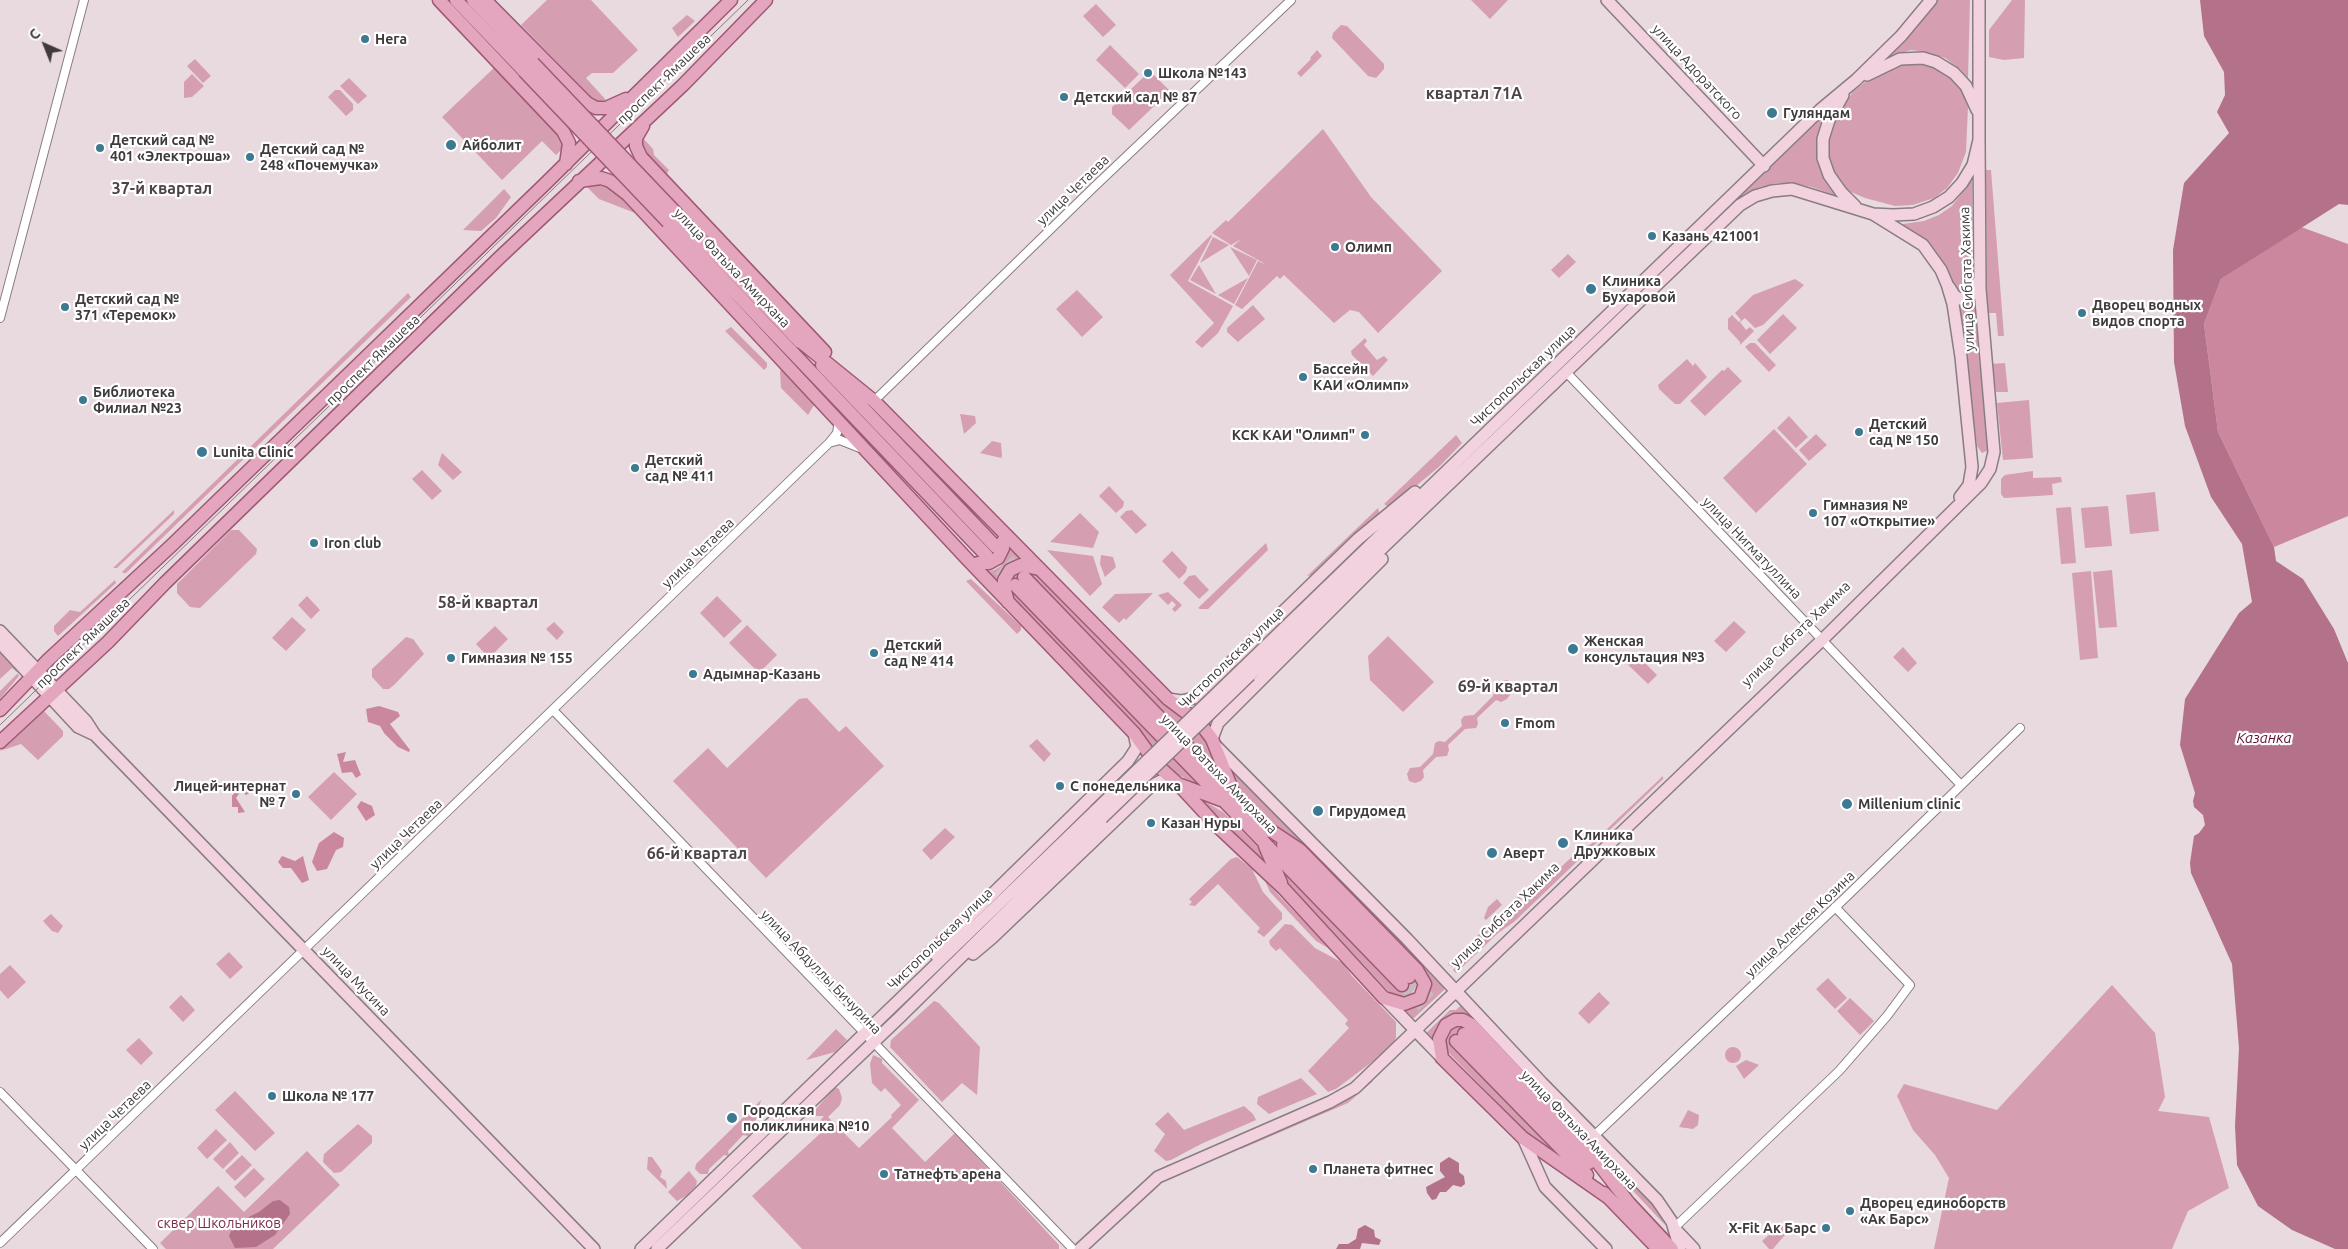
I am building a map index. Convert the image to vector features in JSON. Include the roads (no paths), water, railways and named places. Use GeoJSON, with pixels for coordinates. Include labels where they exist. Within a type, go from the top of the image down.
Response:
{"type":"FeatureCollection","features":[{"type":"Feature","properties":{"kind":"main road"},"geometry":{"type":"LineString","coordinates":[[439,0],[567,136],[566,164]]}},
{"type":"Feature","properties":{"kind":"main road","name":"улица Фатыха Амирхана"},"geometry":{"type":"LineString","coordinates":[[456,0],[528,67],[672,218],[804,364],[992,552],[795,337],[672,218]]}},
{"type":"Feature","properties":{"kind":"main road","name":"улица Фатыха Амирхана"},"geometry":{"type":"LineString","coordinates":[[473,0],[528,67]]}},
{"type":"Feature","properties":{"kind":"main road"},"geometry":{"type":"LineString","coordinates":[[485,0],[568,85],[596,108],[606,108],[633,96]]}},
{"type":"Feature","properties":{"kind":"main road","name":"проспект Ямашева"},"geometry":{"type":"LineString","coordinates":[[0,710],[566,164],[732,0]]}},
{"type":"Feature","properties":{"kind":"main road","name":"проспект Ямашева"},"geometry":{"type":"LineString","coordinates":[[0,742],[108,642],[172,576],[579,181],[646,119],[766,0]]}},
{"type":"Feature","properties":{"kind":"main road","name":"улица Адоратского"},"geometry":{"type":"LineString","coordinates":[[1607,0],[1764,166]]}},
{"type":"Feature","properties":{"kind":"main road","name":"Чистопольская улица"},"geometry":{"type":"LineString","coordinates":[[641,1249],[916,983],[1099,814],[1246,672],[1453,464],[1820,110],[1845,91],[1901,36],[1931,0]]}},
{"type":"Feature","properties":{"kind":"main road","name":"Чистопольская улица"},"geometry":{"type":"LineString","coordinates":[[1246,672],[1427,504],[1740,205],[1755,196],[1772,191],[1792,189],[1873,214],[1914,214],[1933,207],[1949,197],[1962,183],[1973,165],[1979,140],[1979,0]]}},
{"type":"Feature","properties":{"kind":"main road","name":"Чистопольская улица"},"geometry":{"type":"LineString","coordinates":[[1856,80],[1900,59],[1922,58],[1936,62],[1954,73],[1966,86],[1973,99],[1980,121]]}},
{"type":"Feature","properties":{"kind":"main road"},"geometry":{"type":"LineString","coordinates":[[544,110],[558,114],[572,106],[573,94],[568,85]]}},
{"type":"Feature","properties":{"kind":"main road","name":"Чистопольская улица"},"geometry":{"type":"LineString","coordinates":[[1845,91],[1828,120],[1823,139],[1823,158],[1829,175],[1840,192],[1856,208]]}},
{"type":"Feature","properties":{"kind":"main road"},"geometry":{"type":"LineString","coordinates":[[646,119],[636,138],[636,146],[641,157],[846,376]]}},
{"type":"Feature","properties":{"kind":"main road","name":"улица Сибгата Хакима"},"geometry":{"type":"LineString","coordinates":[[1074,1249],[1158,1177],[1347,1094],[1374,1072],[1413,1029],[1975,490],[1990,469],[1994,446],[1985,358],[1980,273],[1979,140]]}},
{"type":"Feature","properties":{"kind":"main road"},"geometry":{"type":"LineString","coordinates":[[627,194],[623,186],[627,173],[637,166],[653,170]]}},
{"type":"Feature","properties":{"kind":"main road"},"geometry":{"type":"LineString","coordinates":[[579,181],[601,178],[610,181],[627,194],[967,559],[1134,733],[1152,759],[1216,826],[1284,888],[1413,1029],[1522,1138],[1609,1198]]}},
{"type":"Feature","properties":{"kind":"main road","name":"улица Сибгата Хакима"},"geometry":{"type":"LineString","coordinates":[[1820,637],[1966,491],[1972,476],[1958,339],[1953,304],[1947,284],[1941,270],[1923,245],[1873,214]]}},
{"type":"Feature","properties":{"kind":"main road"},"geometry":{"type":"LineString","coordinates":[[1947,284],[1959,299],[1970,297],[1977,287],[1980,273]]}},
{"type":"Feature","properties":{"kind":"main road"},"geometry":{"type":"LineString","coordinates":[[795,337],[846,376],[874,401],[1168,699],[1194,717],[1213,742],[1358,888],[1542,1083],[1657,1200],[1674,1228],[1694,1249]]}},
{"type":"Feature","properties":{"kind":"main road"},"geometry":{"type":"LineString","coordinates":[[804,364],[836,418]]}},
{"type":"Feature","properties":{"kind":"main road"},"geometry":{"type":"LineString","coordinates":[[1970,442],[1978,456],[1983,458],[1989,457],[1994,446]]}},
{"type":"Feature","properties":{"kind":"main road"},"geometry":{"type":"LineString","coordinates":[[1168,699],[1190,700],[1358,539],[1414,492],[1453,464]]}},
{"type":"Feature","properties":{"kind":"main road"},"geometry":{"type":"LineString","coordinates":[[1230,798],[1213,742],[1216,726],[1419,521],[1427,504]]}},
{"type":"Feature","properties":{"kind":"main road"},"geometry":{"type":"LineString","coordinates":[[967,559],[984,564],[998,558],[1004,542],[998,528]]}},
{"type":"Feature","properties":{"kind":"main road"},"geometry":{"type":"LineString","coordinates":[[1008,602],[1004,591],[1004,580],[1010,570],[1015,566],[1026,564],[1041,570]]}},
{"type":"Feature","properties":{"kind":"main road","name":"улица Фатыха Амирхана"},"geometry":{"type":"LineString","coordinates":[[1020,581],[1406,981]]}},
{"type":"Feature","properties":{"kind":"main road","name":"улица Мусина"},"geometry":{"type":"LineString","coordinates":[[0,631],[35,675]]}},
{"type":"Feature","properties":{"kind":"main road","name":"улица Мусина"},"geometry":{"type":"LineString","coordinates":[[0,643],[52,693],[80,729],[95,735],[594,1249]]}},
{"type":"Feature","properties":{"kind":"main road"},"geometry":{"type":"LineString","coordinates":[[1214,679],[1212,690],[1216,697],[1224,702],[1238,703]]}},
{"type":"Feature","properties":{"kind":"main road"},"geometry":{"type":"LineString","coordinates":[[916,983],[968,918],[1105,784],[1136,750],[1134,733]]}},
{"type":"Feature","properties":{"kind":"main road"},"geometry":{"type":"LineString","coordinates":[[937,981],[992,938],[1151,786],[1163,780],[1230,798]]}},
{"type":"Feature","properties":{"kind":"main road"},"geometry":{"type":"LineString","coordinates":[[1105,784],[1114,782],[1128,788],[1132,800],[1128,807]]}},
{"type":"Feature","properties":{"kind":"main road","name":"Чистопольская улица"},"geometry":{"type":"LineString","coordinates":[[656,1249],[937,981],[1099,814]]}},
{"type":"Feature","properties":{"kind":"main road"},"geometry":{"type":"LineString","coordinates":[[1262,832],[1284,888]]}},
{"type":"Feature","properties":{"kind":"main road"},"geometry":{"type":"LineString","coordinates":[[1262,832],[1300,850],[1417,970],[1425,984],[1420,998],[1410,1003],[1395,1002],[1384,998]]}},
{"type":"Feature","properties":{"kind":"main road"},"geometry":{"type":"LineString","coordinates":[[1358,888],[1360,910]]}},
{"type":"Feature","properties":{"kind":"main road"},"geometry":{"type":"LineString","coordinates":[[1442,1058],[1439,1045],[1441,1032],[1449,1023],[1462,1020],[1472,1025],[1584,1144],[1632,1207]]}},
{"type":"Feature","properties":{"kind":"main road","name":"улица Фатыха Амирхана"},"geometry":{"type":"LineString","coordinates":[[1658,1249],[1460,1037],[1672,1249]]}},
{"type":"Feature","properties":{"kind":"main road"},"geometry":{"type":"LineString","coordinates":[[1519,1076],[1542,1083]]}},
{"type":"Feature","properties":{"kind":"main road"},"geometry":{"type":"LineString","coordinates":[[1522,1138],[1545,1186],[1606,1249]]}},
{"type":"Feature","properties":{"kind":"main road"},"geometry":{"type":"LineString","coordinates":[[1674,1228],[1680,1249]]}},
{"type":"Feature","properties":{"kind":"street"},"geometry":{"type":"LineString","coordinates":[[0,318],[84,0]]}},
{"type":"Feature","properties":{"kind":"street","name":"улица Четаева"},"geometry":{"type":"LineString","coordinates":[[874,401],[1093,188],[1291,0]]}},
{"type":"Feature","properties":{"kind":"street","name":"улица Нигматуллина"},"geometry":{"type":"LineString","coordinates":[[1566,372],[1961,785]]}},
{"type":"Feature","properties":{"kind":"street","name":"улица Четаева"},"geometry":{"type":"LineString","coordinates":[[0,1243],[829,443],[837,433],[836,418]]}},
{"type":"Feature","properties":{"kind":"street"},"geometry":{"type":"LineString","coordinates":[[829,443],[840,440],[867,451]]}},
{"type":"Feature","properties":{"kind":"street","name":"улица Абдуллы Бичурина"},"geometry":{"type":"LineString","coordinates":[[553,710],[1074,1249]]}},
{"type":"Feature","properties":{"kind":"street","name":"улица Алексея Козина"},"geometry":{"type":"LineString","coordinates":[[1595,1135],[2020,728]]}},
{"type":"Feature","properties":{"kind":"street"},"geometry":{"type":"LineString","coordinates":[[1674,1228],[1839,1071],[1887,1016],[1910,985],[1835,907]]}},
{"type":"Feature","properties":{"kind":"street"},"geometry":{"type":"LineString","coordinates":[[0,1092],[154,1249]]}},
{"type":"Feature","properties":{"kind":"water","name":"Казанка"},"geometry":{"type":"Polygon","coordinates":[[[2200,0],[2348,0],[2348,205],[2339,204],[2221,279],[2204,324],[2218,432],[2274,547],[2276,561],[2303,579],[2334,629],[2348,663],[2348,1249],[2335,1249],[2292,1230],[2258,1206],[2237,1165],[2235,1126],[2239,1048],[2232,964],[2191,873],[2190,863],[2194,836],[2205,825],[2203,815],[2194,807],[2195,793],[2180,745],[2185,699],[2239,613],[2252,602],[2242,544],[2211,497],[2185,426],[2174,362],[2173,250],[2184,183],[2229,133],[2217,112],[2225,95],[2224,72],[2204,36],[2200,0]]]}},
{"type":"Feature","properties":{"kind":"water"},"geometry":{"type":"Polygon","coordinates":[[[1449,1157],[1459,1163],[1459,1172],[1464,1176],[1465,1184],[1461,1187],[1453,1185],[1446,1192],[1440,1192],[1436,1199],[1432,1200],[1427,1193],[1426,1187],[1445,1177],[1440,1171],[1440,1163],[1449,1157]]]}},
{"type":"Feature","properties":{"kind":"water"},"geometry":{"type":"Polygon","coordinates":[[[280,1200],[289,1207],[290,1214],[275,1235],[256,1247],[235,1248],[229,1236],[234,1224],[259,1212],[273,1201],[280,1200]]]}},
{"type":"Feature","properties":{"kind":"water"},"geometry":{"type":"Polygon","coordinates":[[[1365,1225],[1374,1230],[1375,1237],[1381,1240],[1379,1245],[1362,1243],[1360,1249],[1336,1249],[1339,1244],[1348,1244],[1356,1239],[1358,1229],[1365,1225]]]}},
{"type":"Feature","properties":{"kind":"tunnel"},"geometry":{"type":"LineString","coordinates":[[996,547],[1023,575]]}},
{"type":"Feature","properties":{"kind":"tunnel"},"geometry":{"type":"LineString","coordinates":[[987,556],[1013,583]]}},
{"type":"Feature","properties":{"kind":"tunnel"},"geometry":{"type":"LineString","coordinates":[[1409,977],[1464,1034]]}},
{"type":"Feature","properties":{"kind":"tunnel"},"geometry":{"type":"LineString","coordinates":[[1402,985],[1456,1041]]}},
{"type":"Feature","properties":{"kind":"tram line"},"geometry":{"type":"LineString","coordinates":[[0,725],[748,0]]}},
{"type":"Feature","properties":{"kind":"place","name":"Нега"},"geometry":{"type":"Point","coordinates":[365,39]}},
{"type":"Feature","properties":{"kind":"place","name":"Школа №143"},"geometry":{"type":"Point","coordinates":[1148,73]}},
{"type":"Feature","properties":{"kind":"place","name":"Детский сад № 87"},"geometry":{"type":"Point","coordinates":[1064,97]}},
{"type":"Feature","properties":{"kind":"place","name":"Гуляндам"},"geometry":{"type":"Point","coordinates":[1772,113]}},
{"type":"Feature","properties":{"kind":"place","name":"Айболит"},"geometry":{"type":"Point","coordinates":[451,145]}},
{"type":"Feature","properties":{"kind":"place","name":"Детский сад № 401 «Электроша»"},"geometry":{"type":"Point","coordinates":[100,148]}},
{"type":"Feature","properties":{"kind":"place","name":"Детский сад № 248 «Почемучка»"},"geometry":{"type":"Point","coordinates":[250,157]}},
{"type":"Feature","properties":{"kind":"place","name":"Казань 421001"},"geometry":{"type":"Point","coordinates":[1652,236]}},
{"type":"Feature","properties":{"kind":"place","name":"Олимп"},"geometry":{"type":"Point","coordinates":[1335,247]}},
{"type":"Feature","properties":{"kind":"place","name":"Клиника Бухаровой"},"geometry":{"type":"Point","coordinates":[1591,289]}},
{"type":"Feature","properties":{"kind":"place","name":"Детский сад № 371 «Теремок»"},"geometry":{"type":"Point","coordinates":[65,307]}},
{"type":"Feature","properties":{"kind":"place","name":"Дворец водных видов спорта"},"geometry":{"type":"Point","coordinates":[2082,313]}},
{"type":"Feature","properties":{"kind":"place","name":"Бассейн КАИ «Олимп»"},"geometry":{"type":"Point","coordinates":[1303,377]}},
{"type":"Feature","properties":{"kind":"place","name":"Библиотека Филиал №23"},"geometry":{"type":"Point","coordinates":[83,400]}},
{"type":"Feature","properties":{"kind":"place","name":"Детский сад № 150"},"geometry":{"type":"Point","coordinates":[1859,432]}},
{"type":"Feature","properties":{"kind":"place","name":"КСК КАИ \"Олимп\""},"geometry":{"type":"Point","coordinates":[1365,435]}},
{"type":"Feature","properties":{"kind":"place","name":"Lunita Clinic"},"geometry":{"type":"Point","coordinates":[202,452]}},
{"type":"Feature","properties":{"kind":"place","name":"Детский сад № 411"},"geometry":{"type":"Point","coordinates":[635,468]}},
{"type":"Feature","properties":{"kind":"place","name":"Гимназия № 107 «Открытие»"},"geometry":{"type":"Point","coordinates":[1813,513]}},
{"type":"Feature","properties":{"kind":"place","name":"Iron club"},"geometry":{"type":"Point","coordinates":[314,543]}},
{"type":"Feature","properties":{"kind":"place","name":"Женская консультация №3"},"geometry":{"type":"Point","coordinates":[1573,649]}},
{"type":"Feature","properties":{"kind":"place","name":"Детский сад № 414"},"geometry":{"type":"Point","coordinates":[874,653]}},
{"type":"Feature","properties":{"kind":"place","name":"Гимназия № 155"},"geometry":{"type":"Point","coordinates":[451,658]}},
{"type":"Feature","properties":{"kind":"place","name":"Адымнар-Казань"},"geometry":{"type":"Point","coordinates":[693,674]}},
{"type":"Feature","properties":{"kind":"place","name":"Fmom"},"geometry":{"type":"Point","coordinates":[1505,723]}},
{"type":"Feature","properties":{"kind":"place","name":"С понедельника"},"geometry":{"type":"Point","coordinates":[1060,786]}},
{"type":"Feature","properties":{"kind":"place","name":"Лицей-интернат № 7"},"geometry":{"type":"Point","coordinates":[296,794]}},
{"type":"Feature","properties":{"kind":"place","name":"Millenium clinic"},"geometry":{"type":"Point","coordinates":[1847,804]}},
{"type":"Feature","properties":{"kind":"place","name":"Гирудомед"},"geometry":{"type":"Point","coordinates":[1318,811]}},
{"type":"Feature","properties":{"kind":"place","name":"Казан Нуры"},"geometry":{"type":"Point","coordinates":[1151,823]}},
{"type":"Feature","properties":{"kind":"place","name":"Клиника Дружковых"},"geometry":{"type":"Point","coordinates":[1563,843]}},
{"type":"Feature","properties":{"kind":"place","name":"Аверт"},"geometry":{"type":"Point","coordinates":[1492,853]}},
{"type":"Feature","properties":{"kind":"place","name":"Школа № 177"},"geometry":{"type":"Point","coordinates":[272,1096]}},
{"type":"Feature","properties":{"kind":"place","name":"Городская поликлиника №10"},"geometry":{"type":"Point","coordinates":[732,1118]}},
{"type":"Feature","properties":{"kind":"place","name":"Планета фитнес"},"geometry":{"type":"Point","coordinates":[1313,1169]}},
{"type":"Feature","properties":{"kind":"place","name":"Татнефть арена"},"geometry":{"type":"Point","coordinates":[884,1174]}},
{"type":"Feature","properties":{"kind":"place","name":"Дворец единоборств «Ак Барс»"},"geometry":{"type":"Point","coordinates":[1850,1211]}},
{"type":"Feature","properties":{"kind":"place","name":"X-Fit Ак Барс"},"geometry":{"type":"Point","coordinates":[1826,1228]}},
{"type":"Feature","properties":{"kind":"district","name":"квартал 71А"},"geometry":{"type":"Point","coordinates":[1474,94]}},
{"type":"Feature","properties":{"kind":"district","name":"37-й квартал"},"geometry":{"type":"Point","coordinates":[162,189]}},
{"type":"Feature","properties":{"kind":"district","name":"58-й квартал"},"geometry":{"type":"Point","coordinates":[488,603]}},
{"type":"Feature","properties":{"kind":"district","name":"69-й квартал"},"geometry":{"type":"Point","coordinates":[1508,687]}},
{"type":"Feature","properties":{"kind":"district","name":"66-й квартал"},"geometry":{"type":"Point","coordinates":[697,854]}},
{"type":"Feature","properties":{"kind":"park label","name":"сквер Школьников"},"geometry":{"type":"Point","coordinates":[219,1223]}}]}
